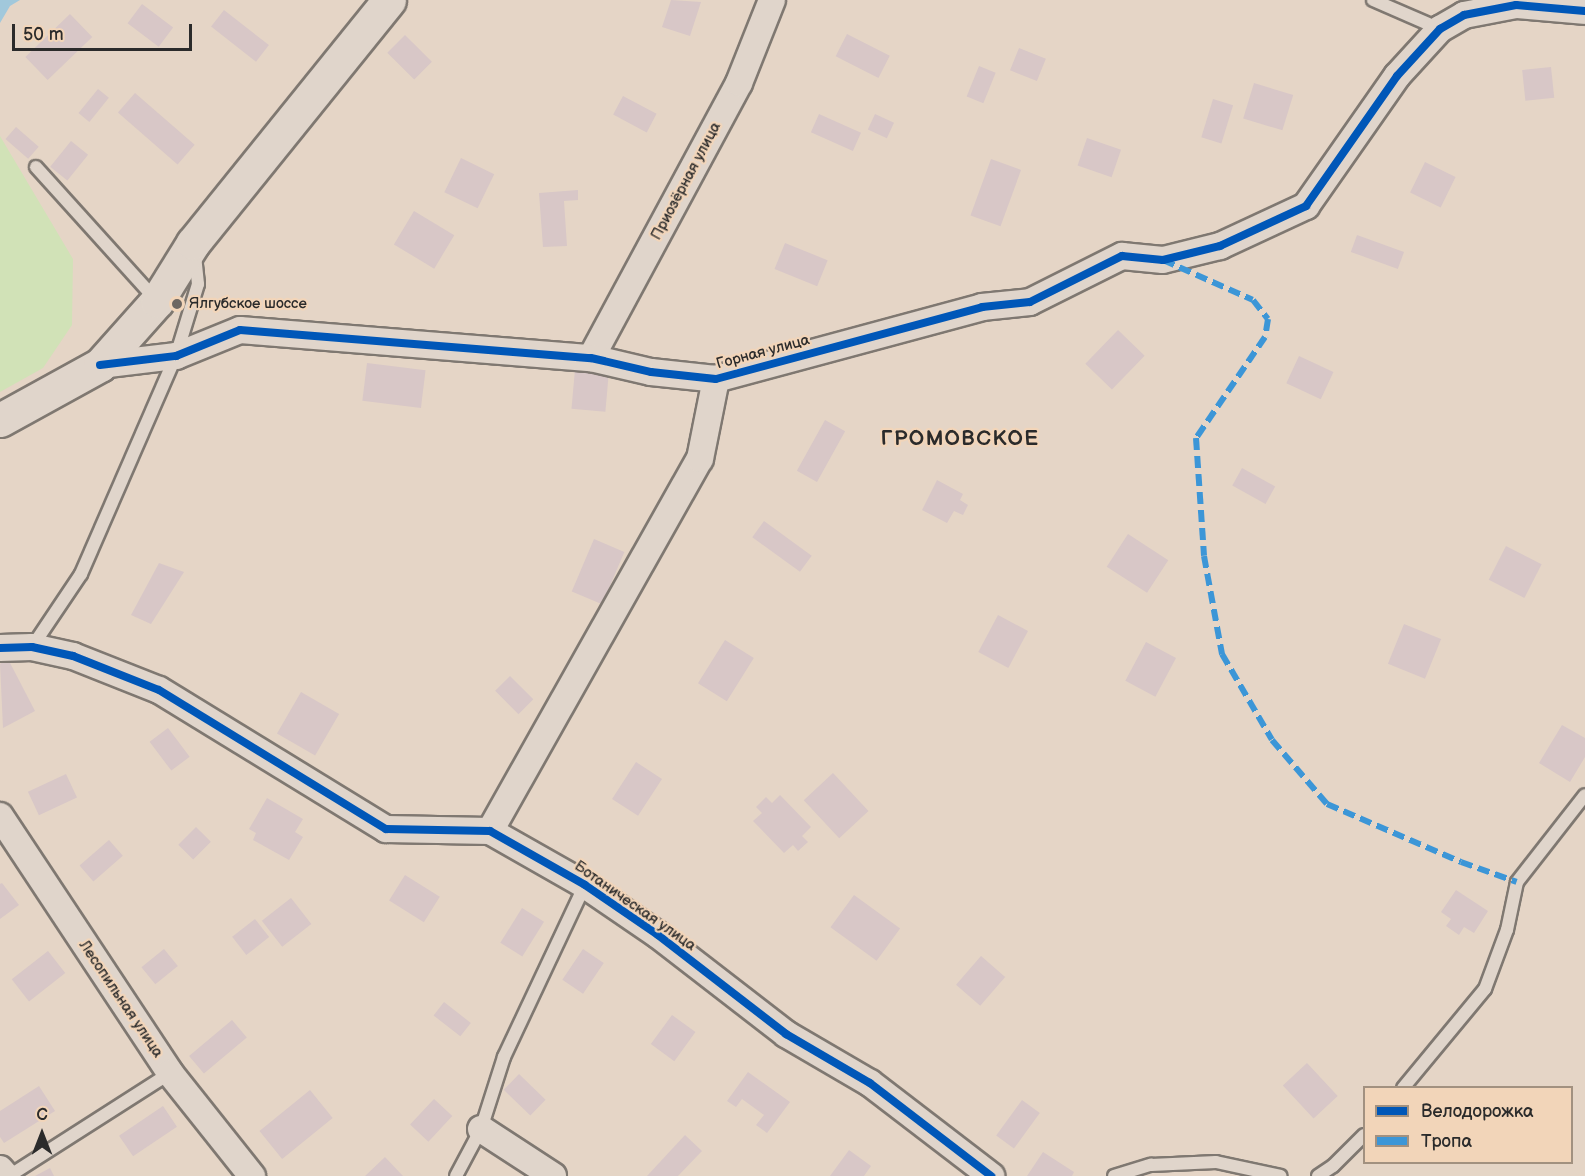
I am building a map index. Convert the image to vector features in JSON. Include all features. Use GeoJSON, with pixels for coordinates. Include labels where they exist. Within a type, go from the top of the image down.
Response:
{"type":"FeatureCollection","features":[{"type":"Feature","properties":{"kind":"street"},"geometry":{"type":"LineString","coordinates":[[0,420],[100,365],[157,301],[193,243],[389,0]]}},
{"type":"Feature","properties":{"kind":"street","name":"Приозёрная улица"},"geometry":{"type":"LineString","coordinates":[[591,358],[739,82],[772,0]]}},
{"type":"Feature","properties":{"kind":"street"},"geometry":{"type":"LineString","coordinates":[[1440,29],[1464,15],[1516,5],[1585,11]]}},
{"type":"Feature","properties":{"kind":"street","name":"Горная улица"},"geometry":{"type":"LineString","coordinates":[[100,365],[176,356],[240,330],[591,358],[651,372],[716,379],[982,307],[1030,302],[1122,256],[1163,260],[1220,246],[1306,206],[1397,76],[1440,29]]}},
{"type":"Feature","properties":{"kind":"street","name":"Горная улица"},"geometry":{"type":"LineString","coordinates":[[490,831],[700,459],[716,379]]}},
{"type":"Feature","properties":{"kind":"street","name":"Ботаническая улица"},"geometry":{"type":"LineString","coordinates":[[0,648],[32,647],[73,656],[159,690],[386,830],[490,831],[585,885],[658,934],[786,1034],[870,1083],[991,1176]]}},
{"type":"Feature","properties":{"kind":"street","name":"Лесопильная улица"},"geometry":{"type":"LineString","coordinates":[[0,816],[170,1073],[252,1176]]}},
{"type":"Feature","properties":{"kind":"street"},"geometry":{"type":"LineString","coordinates":[[481,1130],[553,1176]]}},
{"type":"Feature","properties":{"kind":"street"},"geometry":{"type":"LineString","coordinates":[[0,1169],[8,1176]]}},
{"type":"Feature","properties":{"kind":"lane"},"geometry":{"type":"LineString","coordinates":[[1373,0],[1440,29]]}},
{"type":"Feature","properties":{"kind":"lane"},"geometry":{"type":"LineString","coordinates":[[36,167],[157,301]]}},
{"type":"Feature","properties":{"kind":"lane"},"geometry":{"type":"LineString","coordinates":[[32,647],[81,574],[176,356],[198,284],[193,243]]}},
{"type":"Feature","properties":{"kind":"lane"},"geometry":{"type":"LineString","coordinates":[[1405,1086],[1485,988],[1506,930],[1517,882],[1585,795]]}},
{"type":"Feature","properties":{"kind":"lane"},"geometry":{"type":"LineString","coordinates":[[456,1176],[481,1130],[504,1057],[585,885]]}},
{"type":"Feature","properties":{"kind":"lane"},"geometry":{"type":"LineString","coordinates":[[8,1176],[170,1073]]}},
{"type":"Feature","properties":{"kind":"lane"},"geometry":{"type":"LineString","coordinates":[[1318,1176],[1333,1167],[1363,1137]]}},
{"type":"Feature","properties":{"kind":"lane"},"geometry":{"type":"LineString","coordinates":[[1114,1176],[1151,1165],[1216,1162],[1281,1176]]}},
{"type":"Feature","properties":{"kind":"green space"},"geometry":{"type":"Polygon","coordinates":[[[0,136],[73,259],[72,325],[43,368],[0,392],[0,136]]]}},
{"type":"Feature","properties":{"kind":"water"},"geometry":{"type":"Polygon","coordinates":[[[0,0],[20,0],[10,6],[0,23],[0,0]]]}},
{"type":"Feature","properties":{"kind":"building"},"geometry":{"type":"Polygon","coordinates":[[[671,0],[701,2],[690,36],[662,27],[671,0]]]}},
{"type":"Feature","properties":{"kind":"building"},"geometry":{"type":"Polygon","coordinates":[[[142,4],[173,27],[159,47],[128,23],[142,4]]]}},
{"type":"Feature","properties":{"kind":"building"},"geometry":{"type":"Polygon","coordinates":[[[224,10],[269,45],[256,62],[211,27],[224,10]]]}},
{"type":"Feature","properties":{"kind":"building"},"geometry":{"type":"Polygon","coordinates":[[[70,14],[92,37],[48,80],[25,57],[70,14]]]}},
{"type":"Feature","properties":{"kind":"building"},"geometry":{"type":"Polygon","coordinates":[[[847,34],[890,56],[878,78],[836,56],[847,34]]]}},
{"type":"Feature","properties":{"kind":"building"},"geometry":{"type":"Polygon","coordinates":[[[405,35],[432,62],[414,80],[387,53],[405,35]]]}},
{"type":"Feature","properties":{"kind":"building"},"geometry":{"type":"Polygon","coordinates":[[[1019,48],[1046,59],[1037,81],[1010,70],[1019,48]]]}},
{"type":"Feature","properties":{"kind":"building"},"geometry":{"type":"Polygon","coordinates":[[[979,66],[996,73],[983,103],[967,97],[979,66]]]}},
{"type":"Feature","properties":{"kind":"building"},"geometry":{"type":"Polygon","coordinates":[[[1551,67],[1554,98],[1525,101],[1522,70],[1551,67]]]}},
{"type":"Feature","properties":{"kind":"building"},"geometry":{"type":"Polygon","coordinates":[[[1254,83],[1293,95],[1282,130],[1243,118],[1254,83]]]}},
{"type":"Feature","properties":{"kind":"building"},"geometry":{"type":"Polygon","coordinates":[[[98,89],[109,98],[89,122],[78,113],[98,89]]]}},
{"type":"Feature","properties":{"kind":"building"},"geometry":{"type":"Polygon","coordinates":[[[135,93],[195,145],[178,164],[118,113],[135,93]]]}},
{"type":"Feature","properties":{"kind":"building"},"geometry":{"type":"Polygon","coordinates":[[[623,96],[657,114],[647,132],[613,115],[623,96]]]}},
{"type":"Feature","properties":{"kind":"building"},"geometry":{"type":"Polygon","coordinates":[[[1213,99],[1233,105],[1221,143],[1201,137],[1213,99]]]}},
{"type":"Feature","properties":{"kind":"building"},"geometry":{"type":"Polygon","coordinates":[[[819,114],[861,133],[853,151],[811,132],[819,114]]]}},
{"type":"Feature","properties":{"kind":"building"},"geometry":{"type":"Polygon","coordinates":[[[875,114],[894,123],[887,138],[868,129],[875,114]]]}},
{"type":"Feature","properties":{"kind":"building"},"geometry":{"type":"Polygon","coordinates":[[[16,127],[39,147],[28,159],[6,139],[16,127]]]}},
{"type":"Feature","properties":{"kind":"building"},"geometry":{"type":"Polygon","coordinates":[[[1087,138],[1121,150],[1112,177],[1078,165],[1087,138]]]}},
{"type":"Feature","properties":{"kind":"building"},"geometry":{"type":"Polygon","coordinates":[[[71,141],[88,155],[67,180],[50,167],[71,141]]]}},
{"type":"Feature","properties":{"kind":"building"},"geometry":{"type":"Polygon","coordinates":[[[461,158],[494,174],[478,208],[444,192],[461,158]]]}},
{"type":"Feature","properties":{"kind":"building"},"geometry":{"type":"Polygon","coordinates":[[[991,159],[1021,170],[1001,226],[970,215],[991,159]]]}},
{"type":"Feature","properties":{"kind":"building"},"geometry":{"type":"Polygon","coordinates":[[[1425,162],[1456,177],[1441,207],[1410,193],[1425,162]]]}},
{"type":"Feature","properties":{"kind":"building"},"geometry":{"type":"Polygon","coordinates":[[[578,190],[578,200],[564,201],[567,246],[543,247],[539,193],[578,190]]]}},
{"type":"Feature","properties":{"kind":"building"},"geometry":{"type":"Polygon","coordinates":[[[414,211],[454,235],[434,269],[394,244],[414,211]]]}},
{"type":"Feature","properties":{"kind":"building"},"geometry":{"type":"Polygon","coordinates":[[[1357,235],[1404,252],[1398,269],[1351,252],[1357,235]]]}},
{"type":"Feature","properties":{"kind":"building"},"geometry":{"type":"Polygon","coordinates":[[[785,243],[828,260],[817,286],[775,269],[785,243]]]}},
{"type":"Feature","properties":{"kind":"building"},"geometry":{"type":"Polygon","coordinates":[[[1118,330],[1145,356],[1112,390],[1085,364],[1118,330]]]}},
{"type":"Feature","properties":{"kind":"building"},"geometry":{"type":"Polygon","coordinates":[[[1299,356],[1333,372],[1321,399],[1286,383],[1299,356]]]}},
{"type":"Feature","properties":{"kind":"building"},"geometry":{"type":"Polygon","coordinates":[[[367,363],[426,370],[421,408],[362,401],[367,363]]]}},
{"type":"Feature","properties":{"kind":"building"},"geometry":{"type":"Polygon","coordinates":[[[575,369],[609,372],[605,412],[572,409],[575,369]]]}},
{"type":"Feature","properties":{"kind":"building"},"geometry":{"type":"Polygon","coordinates":[[[825,420],[845,431],[817,482],[797,471],[825,420]]]}},
{"type":"Feature","properties":{"kind":"building"},"geometry":{"type":"Polygon","coordinates":[[[1242,468],[1275,486],[1266,504],[1232,485],[1242,468]]]}},
{"type":"Feature","properties":{"kind":"building"},"geometry":{"type":"Polygon","coordinates":[[[937,480],[963,494],[960,500],[968,505],[963,515],[954,511],[947,523],[922,510],[937,480]]]}},
{"type":"Feature","properties":{"kind":"building"},"geometry":{"type":"Polygon","coordinates":[[[764,521],[812,556],[800,572],[752,537],[764,521]]]}},
{"type":"Feature","properties":{"kind":"building"},"geometry":{"type":"Polygon","coordinates":[[[1128,534],[1168,560],[1147,593],[1107,567],[1128,534]]]}},
{"type":"Feature","properties":{"kind":"building"},"geometry":{"type":"Polygon","coordinates":[[[594,539],[624,552],[602,604],[572,591],[594,539]]]}},
{"type":"Feature","properties":{"kind":"building"},"geometry":{"type":"Polygon","coordinates":[[[1506,546],[1542,564],[1524,598],[1489,580],[1506,546]]]}},
{"type":"Feature","properties":{"kind":"building"},"geometry":{"type":"Polygon","coordinates":[[[159,563],[184,572],[151,624],[131,615],[159,563]]]}},
{"type":"Feature","properties":{"kind":"building"},"geometry":{"type":"Polygon","coordinates":[[[998,615],[1028,631],[1008,668],[978,652],[998,615]]]}},
{"type":"Feature","properties":{"kind":"building"},"geometry":{"type":"Polygon","coordinates":[[[1404,624],[1441,639],[1425,679],[1388,664],[1404,624]]]}},
{"type":"Feature","properties":{"kind":"building"},"geometry":{"type":"Polygon","coordinates":[[[725,640],[754,658],[727,701],[698,683],[725,640]]]}},
{"type":"Feature","properties":{"kind":"building"},"geometry":{"type":"Polygon","coordinates":[[[1146,642],[1176,658],[1155,697],[1125,681],[1146,642]]]}},
{"type":"Feature","properties":{"kind":"building"},"geometry":{"type":"Polygon","coordinates":[[[8,659],[35,711],[3,728],[0,664],[8,659]]]}},
{"type":"Feature","properties":{"kind":"building"},"geometry":{"type":"Polygon","coordinates":[[[510,676],[533,699],[518,714],[495,691],[510,676]]]}},
{"type":"Feature","properties":{"kind":"building"},"geometry":{"type":"Polygon","coordinates":[[[301,692],[339,714],[315,756],[277,734],[301,692]]]}},
{"type":"Feature","properties":{"kind":"building"},"geometry":{"type":"Polygon","coordinates":[[[1562,725],[1585,738],[1585,757],[1570,782],[1539,763],[1562,725]]]}},
{"type":"Feature","properties":{"kind":"building"},"geometry":{"type":"Polygon","coordinates":[[[168,728],[190,757],[171,771],[150,742],[168,728]]]}},
{"type":"Feature","properties":{"kind":"building"},"geometry":{"type":"Polygon","coordinates":[[[636,762],[662,779],[638,816],[612,799],[636,762]]]}},
{"type":"Feature","properties":{"kind":"building"},"geometry":{"type":"Polygon","coordinates":[[[833,773],[868,811],[839,838],[804,800],[833,773]]]}},
{"type":"Feature","properties":{"kind":"building"},"geometry":{"type":"Polygon","coordinates":[[[66,774],[77,798],[39,815],[28,792],[66,774]]]}},
{"type":"Feature","properties":{"kind":"building"},"geometry":{"type":"Polygon","coordinates":[[[780,795],[811,827],[802,836],[808,842],[798,851],[793,845],[784,853],[753,821],[762,813],[756,807],[766,797],[772,803],[780,795]]]}},
{"type":"Feature","properties":{"kind":"building"},"geometry":{"type":"Polygon","coordinates":[[[267,798],[303,819],[295,832],[303,837],[289,860],[253,840],[256,833],[249,829],[267,798]]]}},
{"type":"Feature","properties":{"kind":"building"},"geometry":{"type":"Polygon","coordinates":[[[196,827],[211,842],[193,860],[178,845],[196,827]]]}},
{"type":"Feature","properties":{"kind":"building"},"geometry":{"type":"Polygon","coordinates":[[[109,840],[123,856],[93,881],[80,866],[109,840]]]}},
{"type":"Feature","properties":{"kind":"building"},"geometry":{"type":"Polygon","coordinates":[[[405,875],[440,897],[424,922],[389,900],[405,875]]]}},
{"type":"Feature","properties":{"kind":"building"},"geometry":{"type":"Polygon","coordinates":[[[2,883],[19,905],[0,919],[0,884],[2,883]]]}},
{"type":"Feature","properties":{"kind":"building"},"geometry":{"type":"Polygon","coordinates":[[[1456,890],[1488,911],[1474,933],[1464,927],[1459,935],[1446,926],[1451,919],[1441,912],[1456,890]]]}},
{"type":"Feature","properties":{"kind":"building"},"geometry":{"type":"Polygon","coordinates":[[[854,895],[900,929],[877,961],[830,927],[854,895]]]}},
{"type":"Feature","properties":{"kind":"building"},"geometry":{"type":"Polygon","coordinates":[[[291,898],[311,924],[282,947],[262,921],[291,898]]]}},
{"type":"Feature","properties":{"kind":"building"},"geometry":{"type":"Polygon","coordinates":[[[522,908],[544,922],[522,957],[500,943],[522,908]]]}},
{"type":"Feature","properties":{"kind":"building"},"geometry":{"type":"Polygon","coordinates":[[[255,919],[269,937],[246,955],[232,937],[255,919]]]}},
{"type":"Feature","properties":{"kind":"building"},"geometry":{"type":"Polygon","coordinates":[[[164,949],[178,966],[155,984],[141,967],[164,949]]]}},
{"type":"Feature","properties":{"kind":"building"},"geometry":{"type":"Polygon","coordinates":[[[583,949],[604,963],[583,994],[562,980],[583,949]]]}},
{"type":"Feature","properties":{"kind":"building"},"geometry":{"type":"Polygon","coordinates":[[[48,951],[65,973],[29,1001],[12,979],[48,951]]]}},
{"type":"Feature","properties":{"kind":"building"},"geometry":{"type":"Polygon","coordinates":[[[981,956],[1005,977],[980,1006],[956,985],[981,956]]]}},
{"type":"Feature","properties":{"kind":"building"},"geometry":{"type":"Polygon","coordinates":[[[444,1002],[471,1023],[460,1036],[434,1015],[444,1002]]]}},
{"type":"Feature","properties":{"kind":"building"},"geometry":{"type":"Polygon","coordinates":[[[672,1015],[695,1032],[674,1061],[651,1044],[672,1015]]]}},
{"type":"Feature","properties":{"kind":"building"},"geometry":{"type":"Polygon","coordinates":[[[232,1020],[247,1038],[204,1074],[189,1056],[232,1020]]]}},
{"type":"Feature","properties":{"kind":"building"},"geometry":{"type":"Polygon","coordinates":[[[1307,1063],[1338,1096],[1314,1118],[1283,1086],[1307,1063]]]}},
{"type":"Feature","properties":{"kind":"building"},"geometry":{"type":"Polygon","coordinates":[[[748,1072],[790,1102],[767,1133],[756,1125],[764,1115],[742,1099],[736,1107],[727,1101],[748,1072]]]}},
{"type":"Feature","properties":{"kind":"building"},"geometry":{"type":"Polygon","coordinates":[[[519,1074],[546,1100],[530,1116],[504,1090],[519,1074]]]}},
{"type":"Feature","properties":{"kind":"building"},"geometry":{"type":"Polygon","coordinates":[[[39,1086],[55,1111],[4,1143],[0,1137],[0,1111],[39,1086]]]}},
{"type":"Feature","properties":{"kind":"building"},"geometry":{"type":"Polygon","coordinates":[[[310,1090],[333,1118],[282,1159],[259,1131],[310,1090]]]}},
{"type":"Feature","properties":{"kind":"building"},"geometry":{"type":"Polygon","coordinates":[[[434,1099],[452,1116],[428,1142],[410,1125],[434,1099]]]}},
{"type":"Feature","properties":{"kind":"building"},"geometry":{"type":"Polygon","coordinates":[[[1022,1100],[1040,1113],[1014,1149],[996,1136],[1022,1100]]]}},
{"type":"Feature","properties":{"kind":"building"},"geometry":{"type":"Polygon","coordinates":[[[163,1106],[177,1127],[133,1156],[119,1136],[163,1106]]]}},
{"type":"Feature","properties":{"kind":"building"},"geometry":{"type":"Polygon","coordinates":[[[685,1135],[702,1151],[678,1176],[647,1176],[685,1135]]]}},
{"type":"Feature","properties":{"kind":"building"},"geometry":{"type":"Polygon","coordinates":[[[849,1150],[871,1166],[864,1176],[830,1176],[849,1150]]]}},
{"type":"Feature","properties":{"kind":"building"},"geometry":{"type":"Polygon","coordinates":[[[1043,1152],[1074,1172],[1072,1176],[1027,1176],[1043,1152]]]}},
{"type":"Feature","properties":{"kind":"building"},"geometry":{"type":"Polygon","coordinates":[[[385,1157],[403,1176],[365,1176],[385,1157]]]}},
{"type":"Feature","properties":{"kind":"building"},"geometry":{"type":"Polygon","coordinates":[[[50,1168],[54,1176],[35,1176],[50,1168]]]}},
{"type":"Feature","properties":{"kind":"marked path"},"geometry":{"type":"LineString","coordinates":[[1163,260],[1253,300],[1268,319],[1265,337],[1196,438],[1204,556],[1222,654],[1272,740],[1327,804],[1461,862],[1517,882]]}},
{"type":"Feature","properties":{"kind":"cycle path"},"geometry":{"type":"LineString","coordinates":[[100,365],[176,356],[240,330],[591,358],[651,372],[716,379],[982,307],[1030,302],[1122,256],[1163,260],[1220,246],[1306,206],[1397,76],[1440,29],[1464,15],[1516,5],[1585,11]]}},
{"type":"Feature","properties":{"kind":"cycle path"},"geometry":{"type":"LineString","coordinates":[[0,648],[32,647],[73,656],[159,690],[386,829],[490,831],[585,885],[658,935],[786,1034],[870,1083],[991,1176]]}},
{"type":"Feature","properties":{"kind":"place","name":"Ялгубское шоссе"},"geometry":{"type":"Point","coordinates":[177,304]}},
{"type":"Feature","properties":{"kind":"district","name":"ГРОМОВСКОЕ"},"geometry":{"type":"Point","coordinates":[960,439]}}]}
